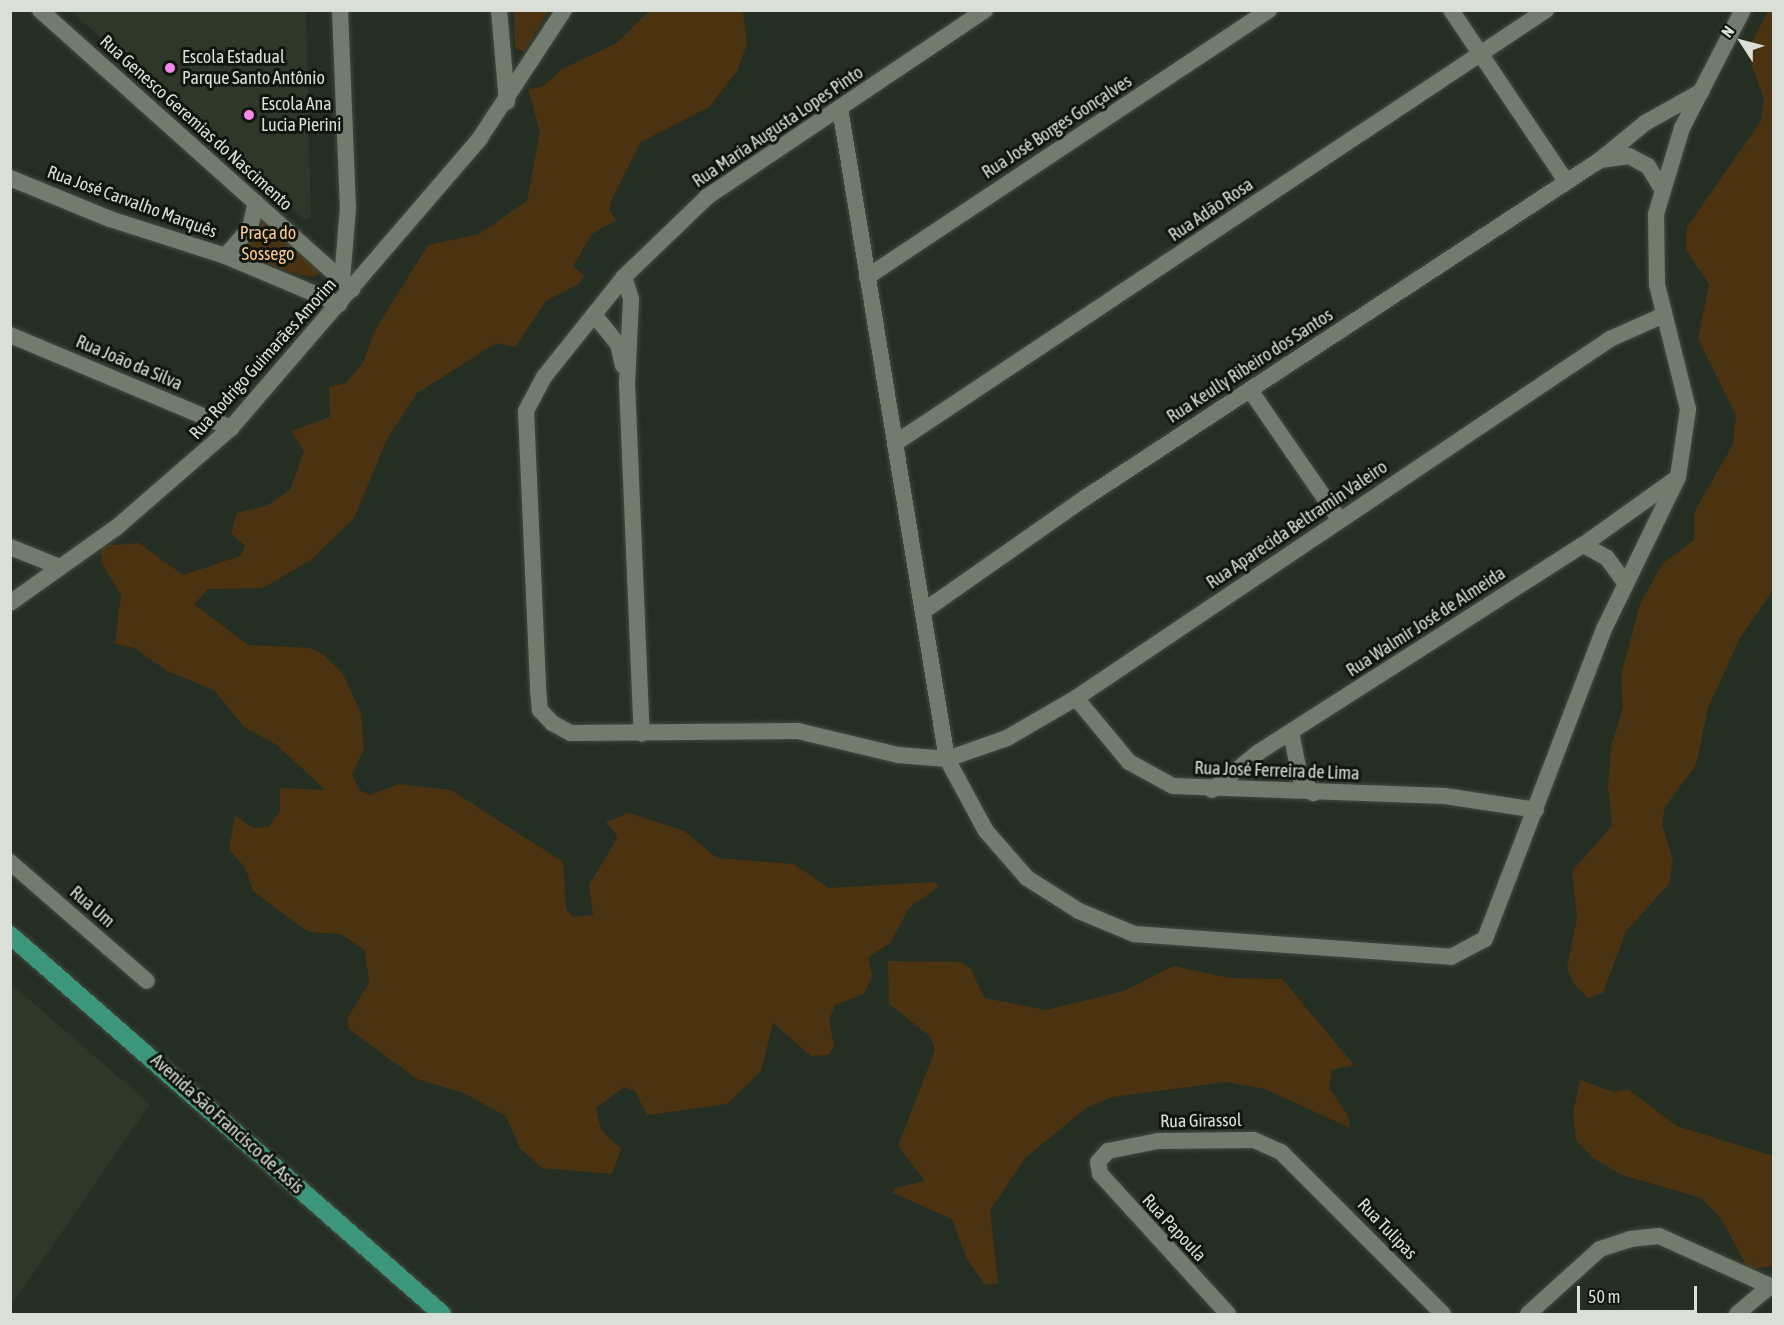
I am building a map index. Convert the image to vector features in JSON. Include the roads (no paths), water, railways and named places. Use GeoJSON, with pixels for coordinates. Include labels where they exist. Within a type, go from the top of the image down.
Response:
{"type":"FeatureCollection","features":[{"type":"Feature","properties":{"kind":"main road","name":"Avenida São Francisco de Assis"},"geometry":{"type":"LineString","coordinates":[[10,935],[441,1314]]}},
{"type":"Feature","properties":{"kind":"street","name":"Rua Genesco Geremias do Nascimento"},"geometry":{"type":"LineString","coordinates":[[40,10],[347,285]]}},
{"type":"Feature","properties":{"kind":"street"},"geometry":{"type":"LineString","coordinates":[[340,10],[348,207],[347,285]]}},
{"type":"Feature","properties":{"kind":"street"},"geometry":{"type":"LineString","coordinates":[[499,10],[507,102]]}},
{"type":"Feature","properties":{"kind":"street","name":"Rua Rodrigo Guimarães Amorim"},"geometry":{"type":"LineString","coordinates":[[10,603],[117,527],[231,428],[339,304],[347,285],[507,102],[564,10]]}},
{"type":"Feature","properties":{"kind":"street","name":"Rua Maria Augusta Lopes Pinto"},"geometry":{"type":"LineString","coordinates":[[642,734],[571,733],[540,710],[526,411],[544,376],[596,317],[624,277],[707,197],[985,10]]}},
{"type":"Feature","properties":{"kind":"street","name":"Rua José Borges Gonçalves"},"geometry":{"type":"LineString","coordinates":[[867,277],[1269,10]]}},
{"type":"Feature","properties":{"kind":"street"},"geometry":{"type":"LineString","coordinates":[[1451,10],[1566,181]]}},
{"type":"Feature","properties":{"kind":"street","name":"Rua Adão Rosa"},"geometry":{"type":"LineString","coordinates":[[897,441],[1546,10]]}},
{"type":"Feature","properties":{"kind":"street"},"geometry":{"type":"LineString","coordinates":[[840,108],[925,610],[947,759],[986,831],[1027,878],[1079,911],[1134,934],[1202,942],[1450,957],[1473,950],[1485,939],[1626,584],[1678,477],[1688,409],[1664,315],[1654,247],[1660,186],[1702,91],[1743,10]]}},
{"type":"Feature","properties":{"kind":"street","name":"Rua Keully Ribeiro dos Santos"},"geometry":{"type":"LineString","coordinates":[[925,610],[1250,390],[1600,160],[1645,123],[1702,91]]}},
{"type":"Feature","properties":{"kind":"street","name":"Rua Keully Ribeiro dos Santos"},"geometry":{"type":"LineString","coordinates":[[1600,160],[1629,156],[1648,166],[1660,186]]}},
{"type":"Feature","properties":{"kind":"street","name":"Rua José Carvalho Marquês"},"geometry":{"type":"LineString","coordinates":[[10,178],[110,219],[225,256],[339,304]]}},
{"type":"Feature","properties":{"kind":"street"},"geometry":{"type":"LineString","coordinates":[[225,256],[250,228],[256,203]]}},
{"type":"Feature","properties":{"kind":"street"},"geometry":{"type":"LineString","coordinates":[[624,277],[631,299],[627,383],[642,734],[798,730],[898,755],[947,759]]}},
{"type":"Feature","properties":{"kind":"street","name":"Rua Aparecida Beltramin Valeiro"},"geometry":{"type":"LineString","coordinates":[[947,759],[1007,738],[1076,698],[1339,519],[1610,339],[1664,315]]}},
{"type":"Feature","properties":{"kind":"street"},"geometry":{"type":"LineString","coordinates":[[596,317],[618,344],[627,383]]}},
{"type":"Feature","properties":{"kind":"street","name":"Rua João da Silva"},"geometry":{"type":"LineString","coordinates":[[10,335],[231,428]]}},
{"type":"Feature","properties":{"kind":"street"},"geometry":{"type":"LineString","coordinates":[[1250,390],[1339,519]]}},
{"type":"Feature","properties":{"kind":"street","name":"Rua Walmir José de Almeida"},"geometry":{"type":"LineString","coordinates":[[1212,790],[1291,732],[1583,545],[1678,477]]}},
{"type":"Feature","properties":{"kind":"street"},"geometry":{"type":"LineString","coordinates":[[1583,545],[1607,558],[1626,584]]}},
{"type":"Feature","properties":{"kind":"street"},"geometry":{"type":"LineString","coordinates":[[10,547],[60,567]]}},
{"type":"Feature","properties":{"kind":"street","name":"Rua José Ferreira de Lima"},"geometry":{"type":"LineString","coordinates":[[1076,698],[1122,754],[1148,776],[1173,786],[1212,790],[1444,796],[1513,804],[1536,810]]}},
{"type":"Feature","properties":{"kind":"street"},"geometry":{"type":"LineString","coordinates":[[1291,732],[1297,771],[1313,793]]}},
{"type":"Feature","properties":{"kind":"street","name":"Rua Um"},"geometry":{"type":"LineString","coordinates":[[10,862],[147,981]]}},
{"type":"Feature","properties":{"kind":"street","name":"Rua Girassol"},"geometry":{"type":"LineString","coordinates":[[1098,1162],[1108,1151],[1158,1141],[1254,1140],[1302,1170]]}},
{"type":"Feature","properties":{"kind":"street","name":"Rua Papoula"},"geometry":{"type":"LineString","coordinates":[[1098,1162],[1101,1174],[1145,1227],[1228,1314]]}},
{"type":"Feature","properties":{"kind":"street","name":"Rua Tulipas"},"geometry":{"type":"LineString","coordinates":[[1302,1170],[1443,1314]]}},
{"type":"Feature","properties":{"kind":"street"},"geometry":{"type":"LineString","coordinates":[[1528,1314],[1600,1250],[1630,1239],[1659,1236],[1772,1287],[1737,1314]]}},
{"type":"Feature","properties":{"kind":"place","name":"Escola Estadual Parque Santo Antônio"},"geometry":{"type":"Point","coordinates":[170,68]}},
{"type":"Feature","properties":{"kind":"place","name":"Escola Ana Lucia Pierini"},"geometry":{"type":"Point","coordinates":[249,115]}},
{"type":"Feature","properties":{"kind":"park label","name":"Praça do Sossego"},"geometry":{"type":"Point","coordinates":[268,244]}}]}
